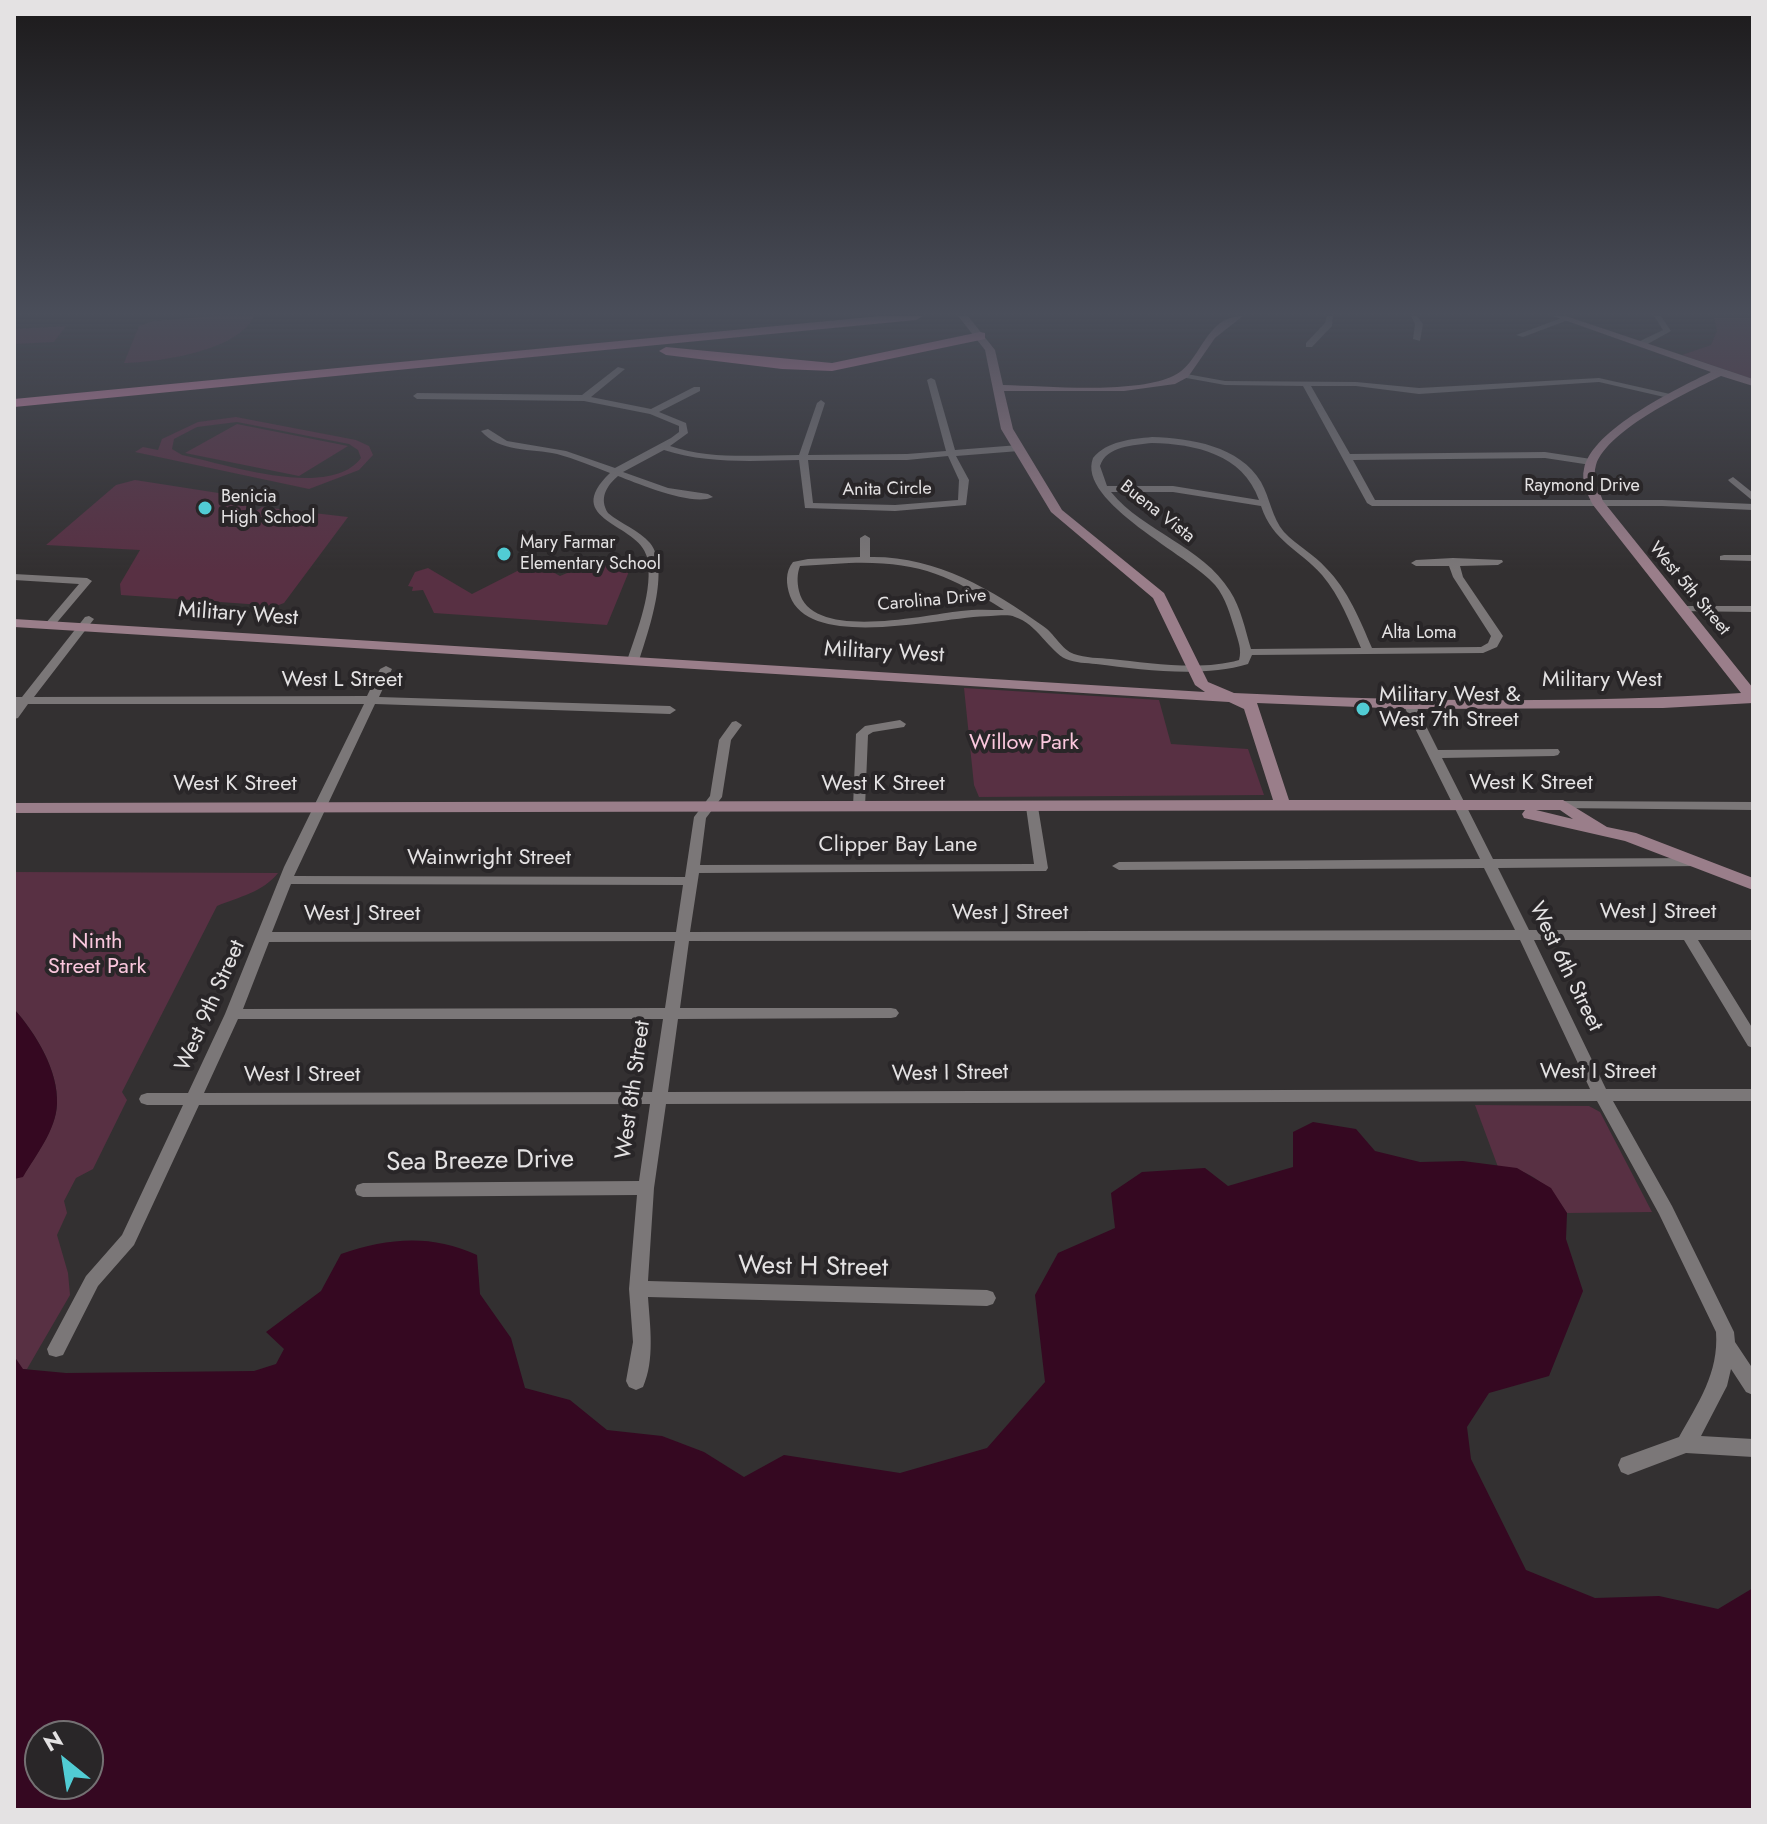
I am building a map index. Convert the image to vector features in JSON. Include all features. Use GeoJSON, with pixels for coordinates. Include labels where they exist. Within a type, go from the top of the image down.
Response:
{"type":"FeatureCollection","features":[{"type":"Feature","properties":{"kind":"street"},"geometry":{"type":"LineString","coordinates":[[599,401],[652,412],[686,428],[664,447],[617,473],[601,489],[601,508],[614,523],[644,542],[652,558],[647,616],[634,657]]}},
{"type":"Feature","properties":{"kind":"street"},"geometry":{"type":"LineString","coordinates":[[652,412],[673,401]]}},
{"type":"Feature","properties":{"kind":"street"},"geometry":{"type":"LineString","coordinates":[[937,401],[951,454]]}},
{"type":"Feature","properties":{"kind":"street"},"geometry":{"type":"LineString","coordinates":[[1000,401],[1002,414],[1019,448],[1068,525],[1159,596],[1202,685],[1251,706],[1283,807]]}},
{"type":"Feature","properties":{"kind":"street"},"geometry":{"type":"LineString","coordinates":[[1316,401],[1348,457],[1545,455],[1591,462]]}},
{"type":"Feature","properties":{"kind":"street"},"geometry":{"type":"LineString","coordinates":[[1597,502],[1589,474],[1591,462],[1603,444],[1664,401]]}},
{"type":"Feature","properties":{"kind":"street"},"geometry":{"type":"LineString","coordinates":[[803,457],[821,403]]}},
{"type":"Feature","properties":{"kind":"street"},"geometry":{"type":"LineString","coordinates":[[485,431],[494,442],[556,451],[678,493],[708,497]]}},
{"type":"Feature","properties":{"kind":"street","name":"Buena Vista"},"geometry":{"type":"LineString","coordinates":[[1247,652],[1220,584],[1205,569],[1119,507],[1104,489],[1095,465],[1101,454],[1130,443],[1170,441],[1206,449],[1243,467],[1256,481],[1262,503],[1284,538],[1333,581],[1368,652]]}},
{"type":"Feature","properties":{"kind":"street"},"geometry":{"type":"LineString","coordinates":[[664,447],[699,457],[951,454],[1019,448]]}},
{"type":"Feature","properties":{"kind":"street","name":"Anita Circle"},"geometry":{"type":"LineString","coordinates":[[803,457],[808,506],[895,508],[963,503],[964,480],[951,454]]}},
{"type":"Feature","properties":{"kind":"street","name":"Raymond Drive"},"geometry":{"type":"LineString","coordinates":[[1348,457],[1372,503],[1597,502],[1753,507]]}},
{"type":"Feature","properties":{"kind":"street"},"geometry":{"type":"LineString","coordinates":[[1733,480],[1753,498]]}},
{"type":"Feature","properties":{"kind":"street"},"geometry":{"type":"LineString","coordinates":[[1104,489],[1182,490],[1262,503]]}},
{"type":"Feature","properties":{"kind":"street","name":"West 5th Street"},"geometry":{"type":"LineString","coordinates":[[1597,502],[1753,697]]}},
{"type":"Feature","properties":{"kind":"street"},"geometry":{"type":"LineString","coordinates":[[865,538],[865,561]]}},
{"type":"Feature","properties":{"kind":"street"},"geometry":{"type":"LineString","coordinates":[[1724,558],[1753,558]]}},
{"type":"Feature","properties":{"kind":"street","name":"Carolina Drive"},"geometry":{"type":"LineString","coordinates":[[1016,613],[956,614],[877,624],[817,620],[805,614],[795,601],[791,572],[797,564],[865,561],[902,562],[932,568],[1016,613],[1052,637],[1070,657],[1192,667]]}},
{"type":"Feature","properties":{"kind":"street","name":"Alta Loma"},"geometry":{"type":"LineString","coordinates":[[1247,652],[1467,652],[1493,645],[1497,636],[1458,577],[1453,561]]}},
{"type":"Feature","properties":{"kind":"street"},"geometry":{"type":"LineString","coordinates":[[1416,563],[1498,562]]}},
{"type":"Feature","properties":{"kind":"street"},"geometry":{"type":"LineString","coordinates":[[14,577],[87,581],[54,621]]}},
{"type":"Feature","properties":{"kind":"street"},"geometry":{"type":"LineString","coordinates":[[1682,609],[1753,609]]}},
{"type":"Feature","properties":{"kind":"street","name":"Military West"},"geometry":{"type":"LineString","coordinates":[[14,614],[54,621],[1237,698],[1663,703],[1753,697]]}},
{"type":"Feature","properties":{"kind":"street","name":"Military West"},"geometry":{"type":"LineString","coordinates":[[14,623],[54,621]]}},
{"type":"Feature","properties":{"kind":"street"},"geometry":{"type":"LineString","coordinates":[[14,715],[19,701],[86,623]]}},
{"type":"Feature","properties":{"kind":"street"},"geometry":{"type":"LineString","coordinates":[[1192,667],[1237,666],[1244,662],[1247,652]]}},
{"type":"Feature","properties":{"kind":"street","name":"Military West"},"geometry":{"type":"LineString","coordinates":[[634,657],[1202,685],[1407,699]]}},
{"type":"Feature","properties":{"kind":"street","name":"West 9th Street"},"geometry":{"type":"LineString","coordinates":[[56,1349],[92,1281],[128,1240],[233,1014],[286,880],[386,669]]}},
{"type":"Feature","properties":{"kind":"street","name":"West 6th Street"},"geometry":{"type":"LineString","coordinates":[[1407,699],[1526,935],[1602,1096],[1688,1252],[1725,1332],[1726,1344],[1753,1386]]}},
{"type":"Feature","properties":{"kind":"street","name":"West L Street"},"geometry":{"type":"LineString","coordinates":[[19,701],[371,700],[670,710]]}},
{"type":"Feature","properties":{"kind":"street"},"geometry":{"type":"LineString","coordinates":[[859,807],[862,734],[869,729],[900,724]]}},
{"type":"Feature","properties":{"kind":"street","name":"West 8th Street"},"geometry":{"type":"LineString","coordinates":[[636,1381],[642,1342],[638,1289],[646,1188],[669,1013],[700,817],[716,797],[725,740],[736,725]]}},
{"type":"Feature","properties":{"kind":"street"},"geometry":{"type":"LineString","coordinates":[[1436,754],[1554,752]]}},
{"type":"Feature","properties":{"kind":"street"},"geometry":{"type":"LineString","coordinates":[[1563,805],[1600,828]]}},
{"type":"Feature","properties":{"kind":"street"},"geometry":{"type":"LineString","coordinates":[[1591,805],[1593,820],[1600,828]]}},
{"type":"Feature","properties":{"kind":"street","name":"West K Street"},"geometry":{"type":"LineString","coordinates":[[14,808],[1753,806]]}},
{"type":"Feature","properties":{"kind":"street","name":"Clipper Bay Lane"},"geometry":{"type":"LineString","coordinates":[[692,875],[1041,868],[1032,807]]}},
{"type":"Feature","properties":{"kind":"street"},"geometry":{"type":"LineString","coordinates":[[1488,807],[1600,828],[1753,884]]}},
{"type":"Feature","properties":{"kind":"street"},"geometry":{"type":"LineString","coordinates":[[1119,866],[1490,866],[1699,862]]}},
{"type":"Feature","properties":{"kind":"street","name":"Wainwright Street"},"geometry":{"type":"LineString","coordinates":[[286,880],[692,875]]}},
{"type":"Feature","properties":{"kind":"street"},"geometry":{"type":"LineString","coordinates":[[1688,935],[1753,1042]]}},
{"type":"Feature","properties":{"kind":"street","name":"West J Street"},"geometry":{"type":"LineString","coordinates":[[266,937],[1753,935]]}},
{"type":"Feature","properties":{"kind":"street"},"geometry":{"type":"LineString","coordinates":[[233,1014],[891,1013]]}},
{"type":"Feature","properties":{"kind":"street","name":"West I Street"},"geometry":{"type":"LineString","coordinates":[[147,1099],[1753,1095]]}},
{"type":"Feature","properties":{"kind":"street","name":"Sea Breeze Drive"},"geometry":{"type":"LineString","coordinates":[[363,1190],[646,1188]]}},
{"type":"Feature","properties":{"kind":"street","name":"West H Street"},"geometry":{"type":"LineString","coordinates":[[638,1289],[987,1298]]}},
{"type":"Feature","properties":{"kind":"street"},"geometry":{"type":"LineString","coordinates":[[1686,1444],[1720,1380],[1726,1344]]}},
{"type":"Feature","properties":{"kind":"street"},"geometry":{"type":"LineString","coordinates":[[1628,1465],[1686,1444],[1753,1448]]}},
{"type":"Feature","properties":{"kind":"green space"},"geometry":{"type":"Polygon","coordinates":[[[236,417],[356,440],[369,446],[373,455],[359,470],[309,489],[135,452],[143,447],[158,450],[162,439],[198,422],[236,417]],[[237,422],[197,427],[174,439],[172,449],[182,455],[249,471],[302,478],[326,477],[346,470],[361,458],[358,450],[349,444],[237,422]]]}},
{"type":"Feature","properties":{"kind":"green space"},"geometry":{"type":"Polygon","coordinates":[[[237,424],[348,446],[299,476],[185,453],[237,424]]]}},
{"type":"Feature","properties":{"kind":"green space"},"geometry":{"type":"Polygon","coordinates":[[[135,480],[257,499],[227,527],[232,527],[262,507],[348,517],[284,603],[276,606],[121,595],[120,584],[140,550],[46,545],[116,485],[135,480]]]}},
{"type":"Feature","properties":{"kind":"green space"},"geometry":{"type":"Polygon","coordinates":[[[625,557],[632,564],[607,625],[434,613],[423,590],[412,591],[413,587],[408,586],[415,572],[428,568],[472,594],[535,562],[560,576],[603,558],[625,557]]]}},
{"type":"Feature","properties":{"kind":"green space","name":"Willow Park"},"geometry":{"type":"Polygon","coordinates":[[[964,688],[1159,700],[1171,744],[1248,749],[1264,795],[979,797],[974,785],[964,688]]]}},
{"type":"Feature","properties":{"kind":"green space","name":"Ninth Street Park"},"geometry":{"type":"Polygon","coordinates":[[[14,872],[278,873],[258,889],[217,906],[122,1092],[127,1100],[93,1169],[76,1178],[64,1201],[67,1213],[57,1235],[68,1273],[70,1295],[27,1369],[22,1369],[14,1356],[14,1179],[23,1176],[44,1142],[56,1113],[57,1091],[44,1053],[14,1009],[14,872]]]}},
{"type":"Feature","properties":{"kind":"green space"},"geometry":{"type":"Polygon","coordinates":[[[1475,1105],[1589,1106],[1600,1112],[1652,1212],[1567,1213],[1553,1195],[1530,1175],[1498,1167],[1475,1105]]]}},
{"type":"Feature","properties":{"kind":"shaded area"},"geometry":{"type":"Polygon","coordinates":[[[14,1009],[30,1029],[50,1066],[57,1104],[44,1142],[23,1177],[14,1179],[14,1009]]]}},
{"type":"Feature","properties":{"kind":"shaded area"},"geometry":{"type":"Polygon","coordinates":[[[1313,1122],[1356,1129],[1375,1151],[1420,1162],[1463,1161],[1517,1168],[1551,1188],[1567,1213],[1566,1239],[1583,1291],[1549,1376],[1489,1393],[1467,1427],[1471,1459],[1526,1570],[1595,1598],[1659,1596],[1718,1609],[1753,1588],[1753,1810],[14,1810],[14,1356],[23,1369],[66,1373],[254,1371],[276,1364],[284,1349],[266,1332],[321,1291],[341,1254],[376,1244],[426,1241],[477,1255],[480,1294],[511,1338],[525,1388],[570,1400],[607,1430],[662,1436],[704,1452],[744,1477],[784,1455],[900,1473],[987,1448],[1045,1382],[1035,1295],[1058,1253],[1115,1228],[1111,1193],[1142,1172],[1205,1168],[1228,1186],[1293,1167],[1293,1132],[1313,1122]]]}},
{"type":"Feature","properties":{"kind":"place","name":"Benicia High School"},"geometry":{"type":"Point","coordinates":[205,508]}},
{"type":"Feature","properties":{"kind":"place","name":"Mary Farmar Elementary School"},"geometry":{"type":"Point","coordinates":[504,554]}},
{"type":"Feature","properties":{"kind":"place","name":"Military West & West 7th Street"},"geometry":{"type":"Point","coordinates":[1363,709]}}]}
